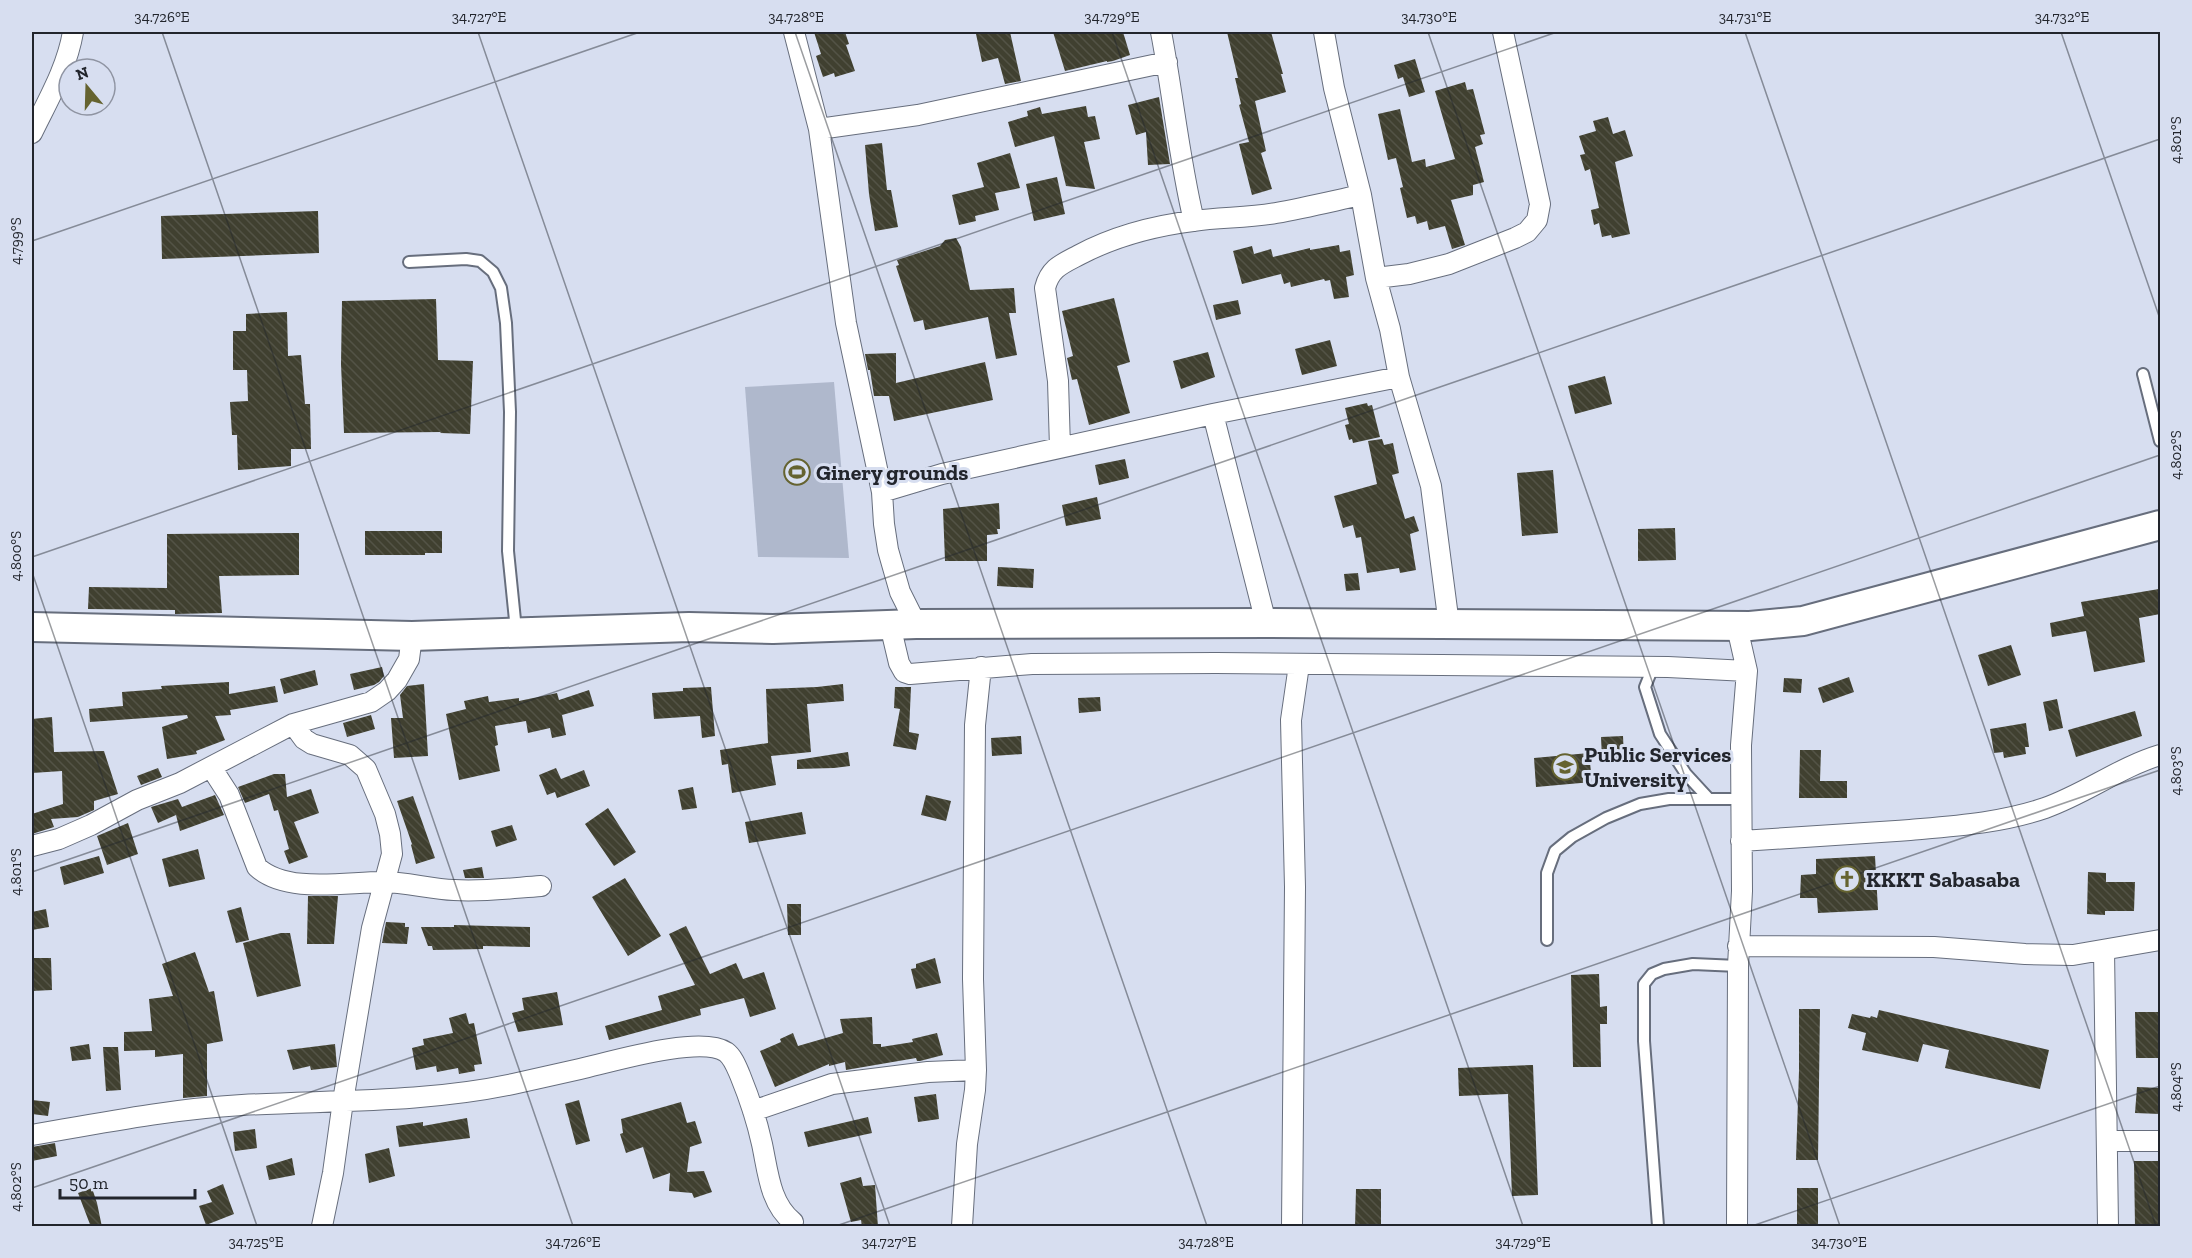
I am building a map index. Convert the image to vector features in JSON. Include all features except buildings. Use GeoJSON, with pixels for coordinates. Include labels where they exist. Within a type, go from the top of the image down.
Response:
{"type":"FeatureCollection","features":[{"type":"Feature","properties":{"kind":"main road"},"geometry":{"type":"LineString","coordinates":[[32,627],[412,636],[689,627],[773,629],[903,625],[1266,623],[1737,627],[1779,625],[1803,621],[2160,525]]}},
{"type":"Feature","properties":{"kind":"street"},"geometry":{"type":"LineString","coordinates":[[32,134],[60,76],[70,49],[73,32]]}},
{"type":"Feature","properties":{"kind":"street"},"geometry":{"type":"LineString","coordinates":[[794,32],[819,129],[846,323],[882,492],[888,550],[900,592],[903,625],[899,663],[904,672],[910,674],[981,666],[1032,664],[1193,663],[1653,667],[1747,671]]}},
{"type":"Feature","properties":{"kind":"street"},"geometry":{"type":"LineString","coordinates":[[1161,32],[1186,188],[1194,221]]}},
{"type":"Feature","properties":{"kind":"street"},"geometry":{"type":"LineString","coordinates":[[1324,32],[1334,88],[1361,195],[1376,278],[1390,329],[1399,377],[1431,486],[1449,625]]}},
{"type":"Feature","properties":{"kind":"street"},"geometry":{"type":"LineString","coordinates":[[1376,278],[1409,274],[1449,264],[1527,232],[1538,220],[1540,204],[1503,32]]}},
{"type":"Feature","properties":{"kind":"street"},"geometry":{"type":"LineString","coordinates":[[819,129],[918,115],[1167,62]]}},
{"type":"Feature","properties":{"kind":"street"},"geometry":{"type":"LineString","coordinates":[[1060,448],[1058,381],[1045,288],[1048,276],[1061,264],[1128,234],[1194,221],[1275,213],[1361,195]]}},
{"type":"Feature","properties":{"kind":"street"},"geometry":{"type":"LineString","coordinates":[[882,492],[942,474],[1213,414],[1399,377]]}},
{"type":"Feature","properties":{"kind":"street"},"geometry":{"type":"LineString","coordinates":[[1213,414],[1266,623]]}},
{"type":"Feature","properties":{"kind":"street"},"geometry":{"type":"LineString","coordinates":[[1737,627],[1747,671],[1741,745],[1742,891],[1738,956],[1737,1227]]}},
{"type":"Feature","properties":{"kind":"street"},"geometry":{"type":"LineString","coordinates":[[32,846],[59,839],[91,825],[137,800],[180,783],[293,724],[371,702],[387,691],[397,680],[409,659],[412,636]]}},
{"type":"Feature","properties":{"kind":"street"},"geometry":{"type":"LineString","coordinates":[[1292,1227],[1295,887],[1291,720],[1299,665]]}},
{"type":"Feature","properties":{"kind":"street"},"geometry":{"type":"LineString","coordinates":[[962,1227],[967,1144],[976,1070],[973,990],[975,725],[981,666]]}},
{"type":"Feature","properties":{"kind":"street"},"geometry":{"type":"LineString","coordinates":[[293,724],[312,744],[350,755],[366,769],[375,788],[390,834],[392,854],[372,928],[333,1173],[322,1227]]}},
{"type":"Feature","properties":{"kind":"street"},"geometry":{"type":"LineString","coordinates":[[1741,841],[1844,835],[1997,821],[2045,808],[2139,761],[2160,755]]}},
{"type":"Feature","properties":{"kind":"street"},"geometry":{"type":"LineString","coordinates":[[211,767],[237,812],[257,867],[274,878],[312,884],[383,882],[454,890],[542,886]]}},
{"type":"Feature","properties":{"kind":"street"},"geometry":{"type":"LineString","coordinates":[[1738,956],[1934,947],[2073,955],[2160,940]]}},
{"type":"Feature","properties":{"kind":"street"},"geometry":{"type":"LineString","coordinates":[[2104,950],[2108,1227]]}},
{"type":"Feature","properties":{"kind":"street"},"geometry":{"type":"LineString","coordinates":[[32,1135],[146,1114],[242,1105],[415,1098],[487,1090],[630,1056],[684,1047],[706,1047],[719,1049],[729,1054],[753,1111],[768,1178],[784,1215],[793,1222]]}},
{"type":"Feature","properties":{"kind":"street"},"geometry":{"type":"LineString","coordinates":[[753,1111],[832,1084],[928,1072],[976,1070]]}},
{"type":"Feature","properties":{"kind":"street"},"geometry":{"type":"LineString","coordinates":[[2108,1141],[2160,1141]]}},
{"type":"Feature","properties":{"kind":"lane"},"geometry":{"type":"LineString","coordinates":[[409,261],[465,259],[480,261],[493,272],[501,288],[506,323],[510,412],[508,551],[516,634]]}},
{"type":"Feature","properties":{"kind":"lane"},"geometry":{"type":"LineString","coordinates":[[2143,374],[2160,441]]}},
{"type":"Feature","properties":{"kind":"lane"},"geometry":{"type":"LineString","coordinates":[[1653,667],[1645,687],[1660,734],[1686,774],[1709,799]]}},
{"type":"Feature","properties":{"kind":"lane"},"geometry":{"type":"LineString","coordinates":[[1547,940],[1547,873],[1555,851],[1572,837],[1606,818],[1640,804],[1669,799],[1741,799]]}},
{"type":"Feature","properties":{"kind":"lane"},"geometry":{"type":"LineString","coordinates":[[1658,1227],[1644,1041],[1644,984],[1652,974],[1664,969],[1738,956]]}},
{"type":"Feature","properties":{"kind":"shaded area","name":"Ginery grounds"},"geometry":{"type":"Polygon","coordinates":[[[834,382],[849,558],[758,557],[745,387],[834,382]]]}},
{"type":"Feature","properties":{"kind":"place","name":"Ginery grounds"},"geometry":{"type":"Point","coordinates":[797,472]}},
{"type":"Feature","properties":{"kind":"place","name":"Public Services University"},"geometry":{"type":"Point","coordinates":[1565,767]}},
{"type":"Feature","properties":{"kind":"place","name":"KKKT Sabasaba"},"geometry":{"type":"Point","coordinates":[1847,879]}}]}
